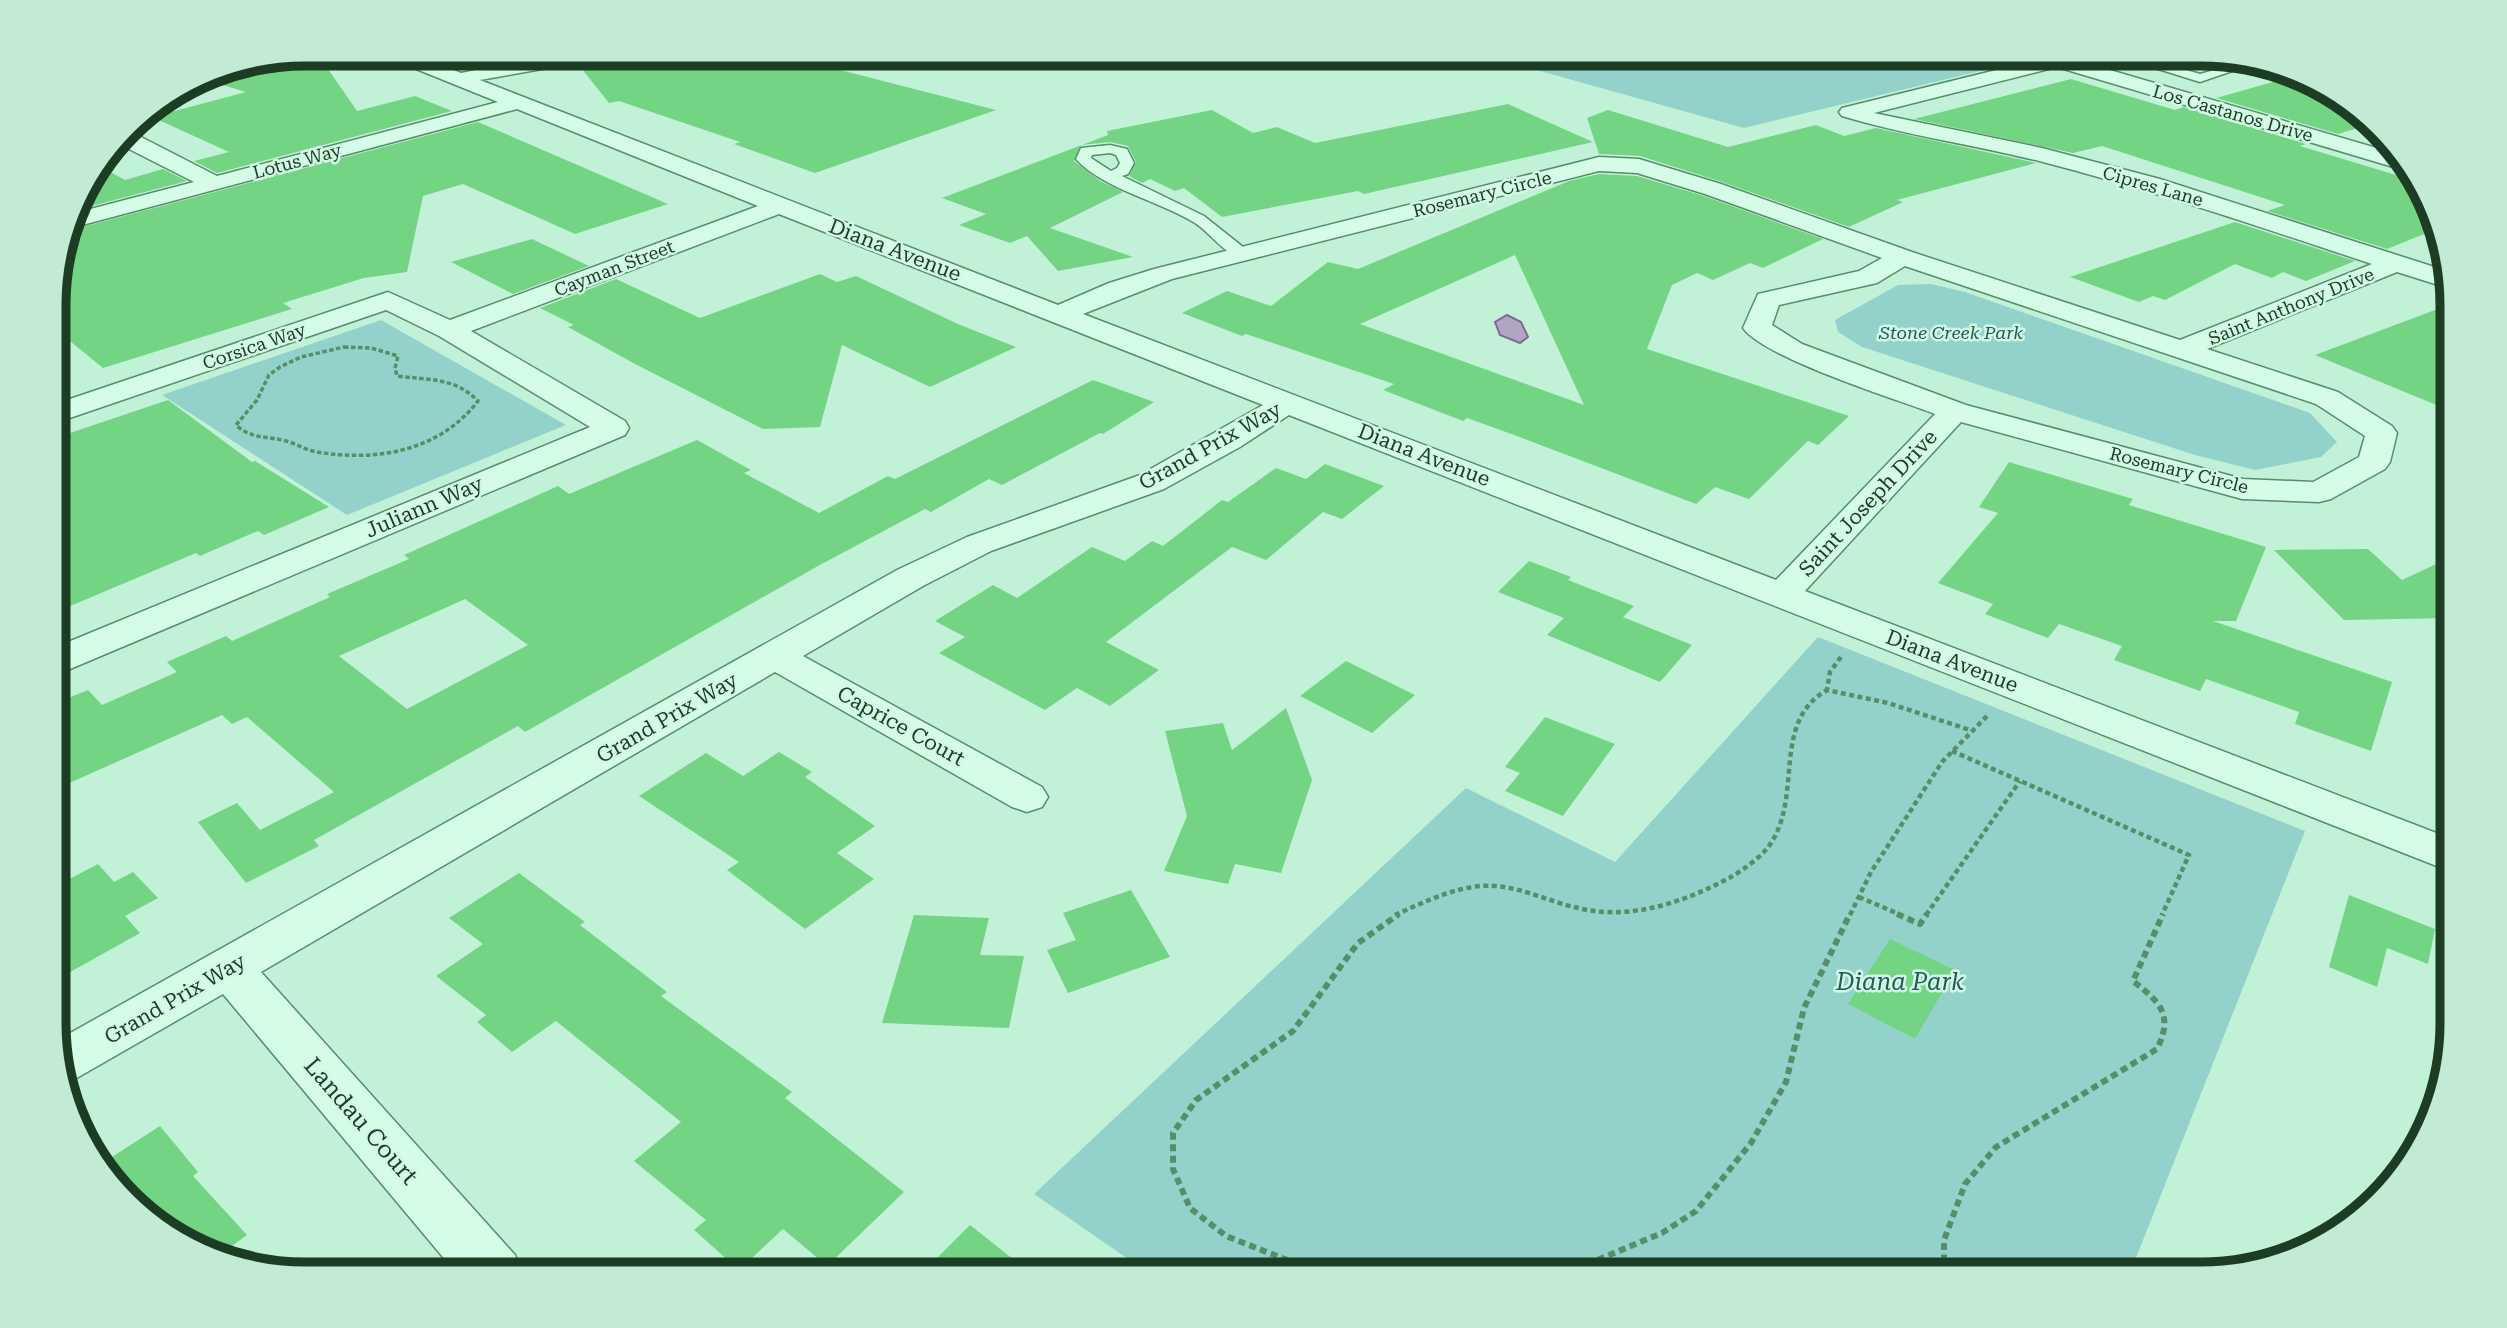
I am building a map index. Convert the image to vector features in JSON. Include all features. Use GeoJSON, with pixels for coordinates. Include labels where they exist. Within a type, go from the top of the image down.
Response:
{"type":"FeatureCollection","features":[{"type":"Feature","properties":{"kind":"street","name":"Cipres Lane"},"geometry":{"type":"LineString","coordinates":[[2036,66],[1849,112],[1889,124],[2042,155],[2152,184],[2438,277]]}},
{"type":"Feature","properties":{"kind":"street","name":"Los Castanos Drive"},"geometry":{"type":"LineString","coordinates":[[2074,66],[2389,158]]}},
{"type":"Feature","properties":{"kind":"street","name":"Diana Avenue"},"geometry":{"type":"LineString","coordinates":[[430,67],[779,206],[2440,851]]}},
{"type":"Feature","properties":{"kind":"street"},"geometry":{"type":"LineString","coordinates":[[461,79],[509,67]]}},
{"type":"Feature","properties":{"kind":"street","name":"Lotus Way"},"geometry":{"type":"LineString","coordinates":[[83,218],[521,102]]}},
{"type":"Feature","properties":{"kind":"street"},"geometry":{"type":"LineString","coordinates":[[132,142],[214,184]]}},
{"type":"Feature","properties":{"kind":"street","name":"Rosemary Circle"},"geometry":{"type":"LineString","coordinates":[[1060,314],[1118,289],[1241,254],[1599,164],[1639,166],[2327,398],[2381,433],[2374,462],[2319,492],[2242,489],[1955,411],[1792,351],[1757,328],[1767,300],[1868,276],[1903,257]]}},
{"type":"Feature","properties":{"kind":"street","name":"Cayman Street"},"geometry":{"type":"LineString","coordinates":[[449,330],[779,206]]}},
{"type":"Feature","properties":{"kind":"street","name":"Saint Anthony Drive"},"geometry":{"type":"LineString","coordinates":[[2184,348],[2397,263]]}},
{"type":"Feature","properties":{"kind":"street","name":"Corsica Way"},"geometry":{"type":"LineString","coordinates":[[67,408],[388,300],[449,330]]}},
{"type":"Feature","properties":{"kind":"street","name":"Juliann Way"},"geometry":{"type":"LineString","coordinates":[[66,657],[614,428],[449,330]]}},
{"type":"Feature","properties":{"kind":"street","name":"Grand Prix Way"},"geometry":{"type":"LineString","coordinates":[[70,1059],[911,578],[979,544],[1152,482],[1229,440],[1289,402]]}},
{"type":"Feature","properties":{"kind":"street","name":"Saint Joseph Drive"},"geometry":{"type":"LineString","coordinates":[[1782,595],[1955,411]]}},
{"type":"Feature","properties":{"kind":"street","name":"Caprice Court"},"geometry":{"type":"LineString","coordinates":[[775,656],[1027,797]]}},
{"type":"Feature","properties":{"kind":"street","name":"Landau Court"},"geometry":{"type":"LineString","coordinates":[[229,968],[484,1262]]}},
{"type":"Feature","properties":{"kind":"lane"},"geometry":{"type":"LineString","coordinates":[[2159,66],[2200,78],[2232,69]]}},
{"type":"Feature","properties":{"kind":"lane"},"geometry":{"type":"LineString","coordinates":[[1110,176],[1201,220],[1241,254]]}},
{"type":"Feature","properties":{"kind":"path"},"geometry":{"type":"LineString","coordinates":[[370,346],[398,356],[397,376],[458,383],[471,391],[478,401],[470,415],[457,427],[428,442],[398,450],[339,455],[312,451],[272,438],[254,437],[243,433],[236,425],[257,400],[269,375],[281,367],[326,349],[370,346]]}},
{"type":"Feature","properties":{"kind":"path"},"geometry":{"type":"LineString","coordinates":[[1827,690],[1827,678],[1831,668],[1842,656]]}},
{"type":"Feature","properties":{"kind":"path"},"geometry":{"type":"LineString","coordinates":[[1291,1261],[1226,1236],[1190,1208],[1173,1169],[1173,1133],[1196,1100],[1293,1031],[1358,943],[1392,917],[1437,897],[1481,886],[1512,888],[1580,909],[1616,912],[1650,909],[1696,895],[1734,875],[1771,844],[1787,802],[1798,717],[1813,698],[1827,690],[1888,704],[1971,731]]}},
{"type":"Feature","properties":{"kind":"path"},"geometry":{"type":"LineString","coordinates":[[1594,1261],[1662,1233],[1696,1211],[1751,1143],[1786,1082],[1804,1008],[1878,862],[1952,751],[1989,715]]}},
{"type":"Feature","properties":{"kind":"path"},"geometry":{"type":"LineString","coordinates":[[1944,1261],[1944,1241],[1965,1184],[1996,1147],[2157,1049],[2168,1032],[2165,1014],[2148,992],[2133,981],[2189,855],[1952,751]]}},
{"type":"Feature","properties":{"kind":"path"},"geometry":{"type":"LineString","coordinates":[[1859,897],[1920,924],[2020,781]]}},
{"type":"Feature","properties":{"kind":"green space"},"geometry":{"type":"Polygon","coordinates":[[[1523,66],[2001,66],[1744,128],[1523,66]]]}},
{"type":"Feature","properties":{"kind":"green space","name":"Stone Creek Park"},"geometry":{"type":"Polygon","coordinates":[[[1931,284],[1965,292],[2310,413],[2337,442],[2321,457],[2255,470],[2195,455],[1862,347],[1838,332],[1835,320],[1898,285],[1931,284]]]}},
{"type":"Feature","properties":{"kind":"green space"},"geometry":{"type":"Polygon","coordinates":[[[381,320],[566,425],[347,515],[162,395],[381,320]]]}},
{"type":"Feature","properties":{"kind":"green space","name":"Diana Park"},"geometry":{"type":"Polygon","coordinates":[[[1818,637],[2305,831],[2135,1261],[1132,1262],[1034,1194],[1466,788],[1615,862],[1818,637]]]}},
{"type":"Feature","properties":{"kind":"shaded area"},"geometry":{"type":"Polygon","coordinates":[[[1507,315],[1521,322],[1528,337],[1520,343],[1500,335],[1495,322],[1507,315]]]}},
{"type":"Feature","properties":{"kind":"building"},"geometry":{"type":"Polygon","coordinates":[[[290,67],[327,67],[357,111],[415,96],[452,111],[217,173],[194,161],[229,152],[156,119],[163,114],[246,92],[218,84],[259,71],[290,67]]]}},
{"type":"Feature","properties":{"kind":"building"},"geometry":{"type":"Polygon","coordinates":[[[828,67],[996,110],[815,173],[734,144],[740,142],[619,101],[609,103],[582,69],[828,67]]]}},
{"type":"Feature","properties":{"kind":"building"},"geometry":{"type":"Polygon","coordinates":[[[2071,79],[2175,110],[2184,107],[2402,177],[2416,200],[2429,232],[2387,249],[2267,211],[2285,205],[2102,146],[2073,153],[1914,119],[2071,79]]]}},
{"type":"Feature","properties":{"kind":"building"},"geometry":{"type":"Polygon","coordinates":[[[2280,80],[2307,91],[2360,127],[2338,134],[2216,98],[2280,80]]]}},
{"type":"Feature","properties":{"kind":"building"},"geometry":{"type":"Polygon","coordinates":[[[1508,104],[1593,142],[1364,194],[1358,191],[1222,217],[1184,188],[1175,191],[1150,179],[1142,183],[1129,176],[1136,162],[1128,146],[1110,142],[1082,145],[1108,135],[1107,131],[1212,110],[1253,133],[1277,127],[1315,143],[1508,104]]]}},
{"type":"Feature","properties":{"kind":"building"},"geometry":{"type":"Polygon","coordinates":[[[1608,110],[1728,147],[1816,125],[1844,136],[1876,128],[2036,163],[1897,200],[1903,202],[1849,227],[1640,156],[1599,154],[1587,118],[1608,110]]]}},
{"type":"Feature","properties":{"kind":"building"},"geometry":{"type":"Polygon","coordinates":[[[478,122],[668,204],[575,234],[463,184],[423,196],[407,272],[364,278],[283,303],[292,309],[103,368],[67,339],[67,290],[71,259],[80,228],[478,122]]]}},
{"type":"Feature","properties":{"kind":"building"},"geometry":{"type":"Polygon","coordinates":[[[1081,145],[1074,161],[1100,181],[1123,192],[1050,228],[1133,257],[1058,271],[1027,236],[1010,243],[959,225],[986,214],[942,198],[1081,145]]]}},
{"type":"Feature","properties":{"kind":"building"},"geometry":{"type":"Polygon","coordinates":[[[163,169],[187,181],[88,207],[108,171],[125,180],[163,169]]]}},
{"type":"Feature","properties":{"kind":"building"},"geometry":{"type":"Polygon","coordinates":[[[1599,174],[1637,176],[1704,196],[1823,239],[1763,268],[1750,263],[1713,280],[1697,273],[1672,285],[1647,349],[1849,416],[1818,445],[1808,441],[1749,499],[1715,487],[1696,504],[1517,436],[1467,418],[1463,421],[1383,390],[1394,384],[1246,334],[1242,336],[1182,313],[1227,291],[1271,306],[1328,262],[1358,269],[1569,181],[1599,174]],[[1515,255],[1360,324],[1584,405],[1515,255]]]}},
{"type":"Feature","properties":{"kind":"building"},"geometry":{"type":"Polygon","coordinates":[[[2235,222],[2355,261],[2306,281],[2283,272],[2272,278],[2235,264],[2165,300],[2153,296],[2139,302],[2070,277],[2235,222]]]}},
{"type":"Feature","properties":{"kind":"building"},"geometry":{"type":"Polygon","coordinates":[[[532,239],[589,266],[513,294],[451,262],[532,239]]]}},
{"type":"Feature","properties":{"kind":"building"},"geometry":{"type":"Polygon","coordinates":[[[820,274],[837,282],[856,276],[958,324],[1016,347],[930,387],[842,345],[820,427],[763,429],[635,364],[568,327],[574,325],[540,308],[616,279],[700,318],[820,274]]]}},
{"type":"Feature","properties":{"kind":"building"},"geometry":{"type":"Polygon","coordinates":[[[2440,308],[2440,406],[2315,355],[2440,308]]]}},
{"type":"Feature","properties":{"kind":"building"},"geometry":{"type":"Polygon","coordinates":[[[1093,380],[1154,402],[1103,434],[1100,433],[1002,485],[989,479],[931,512],[925,509],[818,566],[525,732],[518,726],[314,840],[319,846],[246,883],[198,822],[237,803],[260,830],[334,792],[247,717],[232,724],[222,715],[66,784],[66,699],[88,690],[102,705],[177,672],[167,662],[226,636],[232,641],[330,597],[327,594],[409,559],[404,555],[558,486],[569,494],[697,440],[751,470],[744,473],[819,513],[888,476],[895,479],[1093,380]],[[465,599],[339,656],[407,709],[528,645],[465,599]]]}},
{"type":"Feature","properties":{"kind":"building"},"geometry":{"type":"Polygon","coordinates":[[[168,400],[252,462],[255,461],[329,507],[264,535],[258,531],[200,556],[196,553],[67,608],[67,434],[168,400]]]}},
{"type":"Feature","properties":{"kind":"building"},"geometry":{"type":"Polygon","coordinates":[[[2009,462],[2133,499],[2129,505],[2266,547],[2236,621],[2213,621],[2392,682],[2371,751],[2295,724],[2299,712],[2206,679],[2200,691],[2114,660],[2122,646],[2059,624],[2048,638],[1985,614],[1993,604],[1938,583],[1998,513],[1979,507],[2009,462]]]}},
{"type":"Feature","properties":{"kind":"building"},"geometry":{"type":"Polygon","coordinates":[[[1325,464],[1384,486],[1342,519],[1323,512],[1266,560],[1232,547],[1106,642],[1159,670],[1110,706],[1077,688],[1045,710],[939,653],[965,637],[935,621],[993,585],[1017,598],[1092,547],[1125,561],[1152,541],[1163,546],[1222,500],[1228,502],[1276,468],[1306,479],[1325,464]]]}},
{"type":"Feature","properties":{"kind":"building"},"geometry":{"type":"Polygon","coordinates":[[[2368,549],[2402,580],[2440,562],[2440,618],[2344,620],[2274,550],[2368,549]]]}},
{"type":"Feature","properties":{"kind":"building"},"geometry":{"type":"Polygon","coordinates":[[[1529,561],[1571,577],[1568,580],[1634,606],[1623,617],[1692,645],[1660,682],[1547,635],[1564,618],[1498,592],[1529,561]]]}},
{"type":"Feature","properties":{"kind":"building"},"geometry":{"type":"Polygon","coordinates":[[[1346,661],[1415,695],[1372,733],[1300,696],[1346,661]]]}},
{"type":"Feature","properties":{"kind":"building"},"geometry":{"type":"Polygon","coordinates":[[[1286,708],[1312,780],[1281,873],[1235,864],[1228,884],[1164,871],[1187,816],[1165,731],[1223,723],[1232,750],[1286,708]]]}},
{"type":"Feature","properties":{"kind":"building"},"geometry":{"type":"Polygon","coordinates":[[[1545,717],[1615,744],[1563,816],[1505,791],[1520,773],[1505,767],[1545,717]]]}},
{"type":"Feature","properties":{"kind":"building"},"geometry":{"type":"Polygon","coordinates":[[[779,752],[812,772],[805,777],[875,826],[837,853],[874,879],[805,929],[727,870],[739,862],[639,796],[706,753],[743,776],[779,752]]]}},
{"type":"Feature","properties":{"kind":"building"},"geometry":{"type":"Polygon","coordinates":[[[98,864],[114,882],[133,872],[158,898],[125,916],[140,933],[66,974],[66,881],[98,864]]]}},
{"type":"Feature","properties":{"kind":"building"},"geometry":{"type":"Polygon","coordinates":[[[519,873],[585,922],[580,925],[667,992],[661,996],[792,1092],[785,1098],[904,1192],[831,1262],[822,1262],[783,1229],[748,1262],[730,1262],[694,1230],[706,1220],[634,1161],[681,1122],[556,1021],[512,1052],[477,1022],[486,1015],[436,976],[483,944],[449,918],[519,873]]]}},
{"type":"Feature","properties":{"kind":"building"},"geometry":{"type":"Polygon","coordinates":[[[1131,890],[1170,957],[1068,993],[1047,950],[1076,940],[1063,913],[1131,890]]]}},
{"type":"Feature","properties":{"kind":"building"},"geometry":{"type":"Polygon","coordinates":[[[2349,895],[2435,929],[2428,964],[2387,948],[2377,987],[2329,967],[2349,895]]]}},
{"type":"Feature","properties":{"kind":"building"},"geometry":{"type":"Polygon","coordinates":[[[914,915],[989,918],[980,955],[1024,956],[1009,1028],[882,1023],[914,915]]]}},
{"type":"Feature","properties":{"kind":"building"},"geometry":{"type":"Polygon","coordinates":[[[1890,939],[1955,970],[1915,1039],[1848,1004],[1890,939]]]}},
{"type":"Feature","properties":{"kind":"building"},"geometry":{"type":"Polygon","coordinates":[[[160,1126],[198,1172],[193,1176],[247,1235],[228,1249],[200,1237],[148,1202],[110,1158],[160,1126]]]}},
{"type":"Feature","properties":{"kind":"building"},"geometry":{"type":"Polygon","coordinates":[[[970,1225],[1016,1262],[933,1262],[970,1225]]]}}]}
